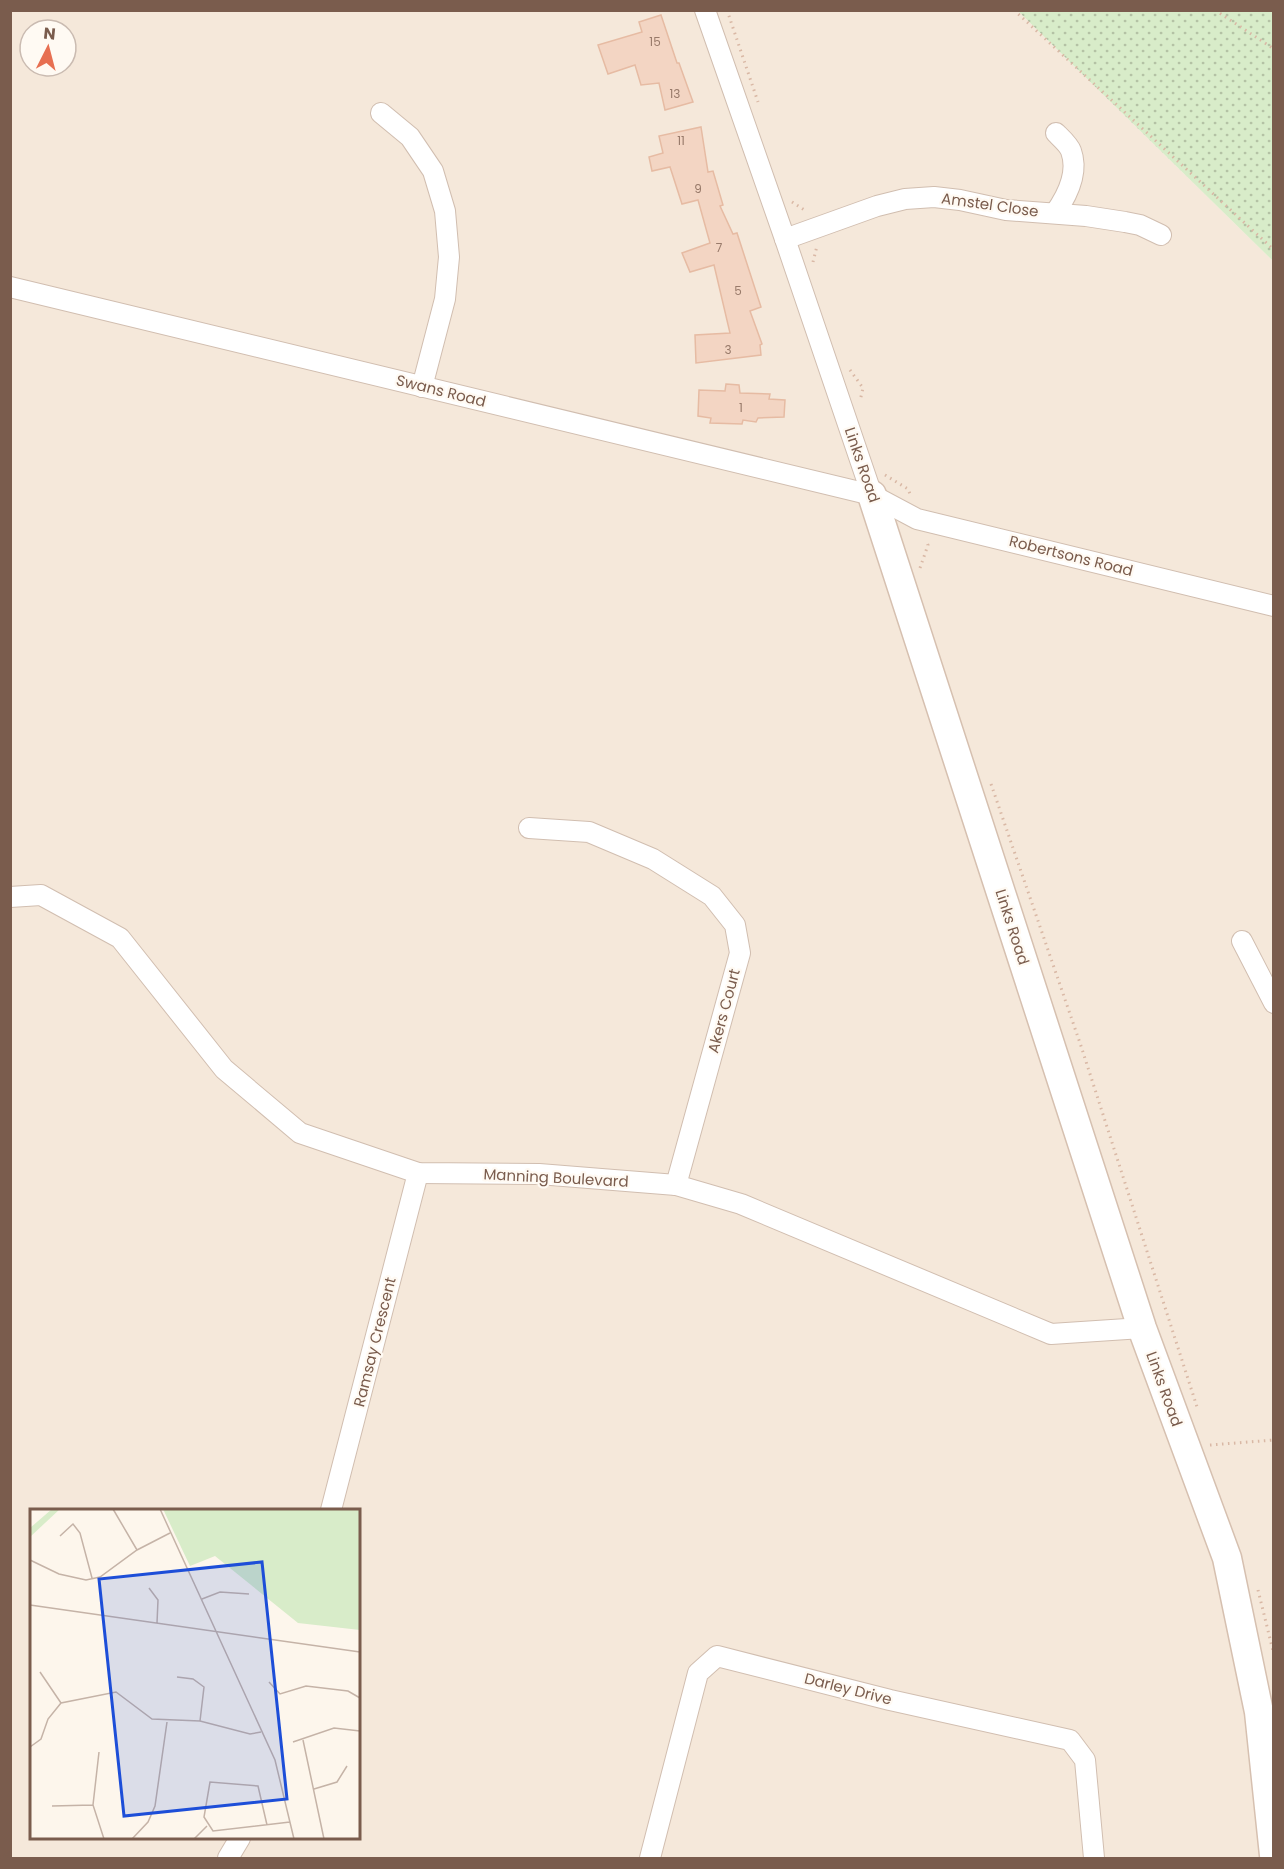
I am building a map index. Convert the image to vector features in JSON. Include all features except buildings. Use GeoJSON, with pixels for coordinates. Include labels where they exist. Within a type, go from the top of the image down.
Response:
{"type":"FeatureCollection","features":[{"type":"Feature","properties":{"kind":"street","name":"Links Road"},"geometry":{"type":"LineString","coordinates":[[705,10],[872,495],[1142,1328],[1227,1558],[1259,1712],[1274,1855]]}},
{"type":"Feature","properties":{"kind":"street"},"geometry":{"type":"LineString","coordinates":[[381,113],[410,137],[433,171],[445,211],[449,257],[445,300],[422,387]]}},
{"type":"Feature","properties":{"kind":"street"},"geometry":{"type":"LineString","coordinates":[[1055,213],[1065,199],[1074,167],[1071,150],[1056,133]]}},
{"type":"Feature","properties":{"kind":"street","name":"Amstel Close"},"geometry":{"type":"LineString","coordinates":[[785,239],[877,206],[905,199],[934,197],[1006,210],[1055,213],[1125,222],[1140,225],[1161,235]]}},
{"type":"Feature","properties":{"kind":"street","name":"Swans Road"},"geometry":{"type":"LineString","coordinates":[[10,287],[872,495]]}},
{"type":"Feature","properties":{"kind":"street","name":"Robertsons Road"},"geometry":{"type":"LineString","coordinates":[[872,495],[917,519],[1274,606]]}},
{"type":"Feature","properties":{"kind":"street","name":"Akers Court"},"geometry":{"type":"LineString","coordinates":[[529,828],[590,832],[653,859],[712,896],[735,925],[740,953],[676,1185]]}},
{"type":"Feature","properties":{"kind":"street","name":"Manning Boulevard"},"geometry":{"type":"LineString","coordinates":[[10,897],[41,895],[120,938],[224,1069],[300,1133],[418,1173],[539,1174],[676,1185],[741,1204],[1051,1334],[1142,1328]]}},
{"type":"Feature","properties":{"kind":"street"},"geometry":{"type":"LineString","coordinates":[[1242,941],[1274,1003]]}},
{"type":"Feature","properties":{"kind":"street","name":"Ramsay Crescent"},"geometry":{"type":"LineString","coordinates":[[331,1509],[418,1173]]}},
{"type":"Feature","properties":{"kind":"street","name":"Darley Drive"},"geometry":{"type":"LineString","coordinates":[[650,1858],[698,1673],[717,1656],[890,1700],[1070,1740],[1085,1760],[1094,1858]]}},
{"type":"Feature","properties":{"kind":"street"},"geometry":{"type":"LineString","coordinates":[[228,1858],[239,1839]]}},
{"type":"Feature","properties":{"kind":"path"},"geometry":{"type":"LineString","coordinates":[[727,10],[758,102]]}},
{"type":"Feature","properties":{"kind":"path"},"geometry":{"type":"LineString","coordinates":[[1014,10],[1274,250]]}},
{"type":"Feature","properties":{"kind":"path"},"geometry":{"type":"LineString","coordinates":[[1215,10],[1274,49]]}},
{"type":"Feature","properties":{"kind":"path"},"geometry":{"type":"LineString","coordinates":[[790,201],[806,210],[818,241],[812,266]]}},
{"type":"Feature","properties":{"kind":"path"},"geometry":{"type":"LineString","coordinates":[[849,369],[863,388],[860,404]]}},
{"type":"Feature","properties":{"kind":"path"},"geometry":{"type":"LineString","coordinates":[[882,465],[886,476],[908,489],[928,545],[919,571]]}},
{"type":"Feature","properties":{"kind":"path"},"geometry":{"type":"LineString","coordinates":[[988,774],[1081,1046],[1199,1411]]}},
{"type":"Feature","properties":{"kind":"path"},"geometry":{"type":"LineString","coordinates":[[1210,1445],[1274,1440]]}},
{"type":"Feature","properties":{"kind":"path"},"geometry":{"type":"LineString","coordinates":[[1256,1583],[1274,1655]]}},
{"type":"Feature","properties":{"kind":"shaded area"},"geometry":{"type":"Polygon","coordinates":[[[11,11],[1018,11],[1273,261],[1273,1858],[11,1858],[11,11]]]}},
{"type":"Feature","properties":{"kind":"green space"},"geometry":{"type":"Polygon","coordinates":[[[1018,11],[1273,11],[1273,261],[1018,11]]]}}]}
